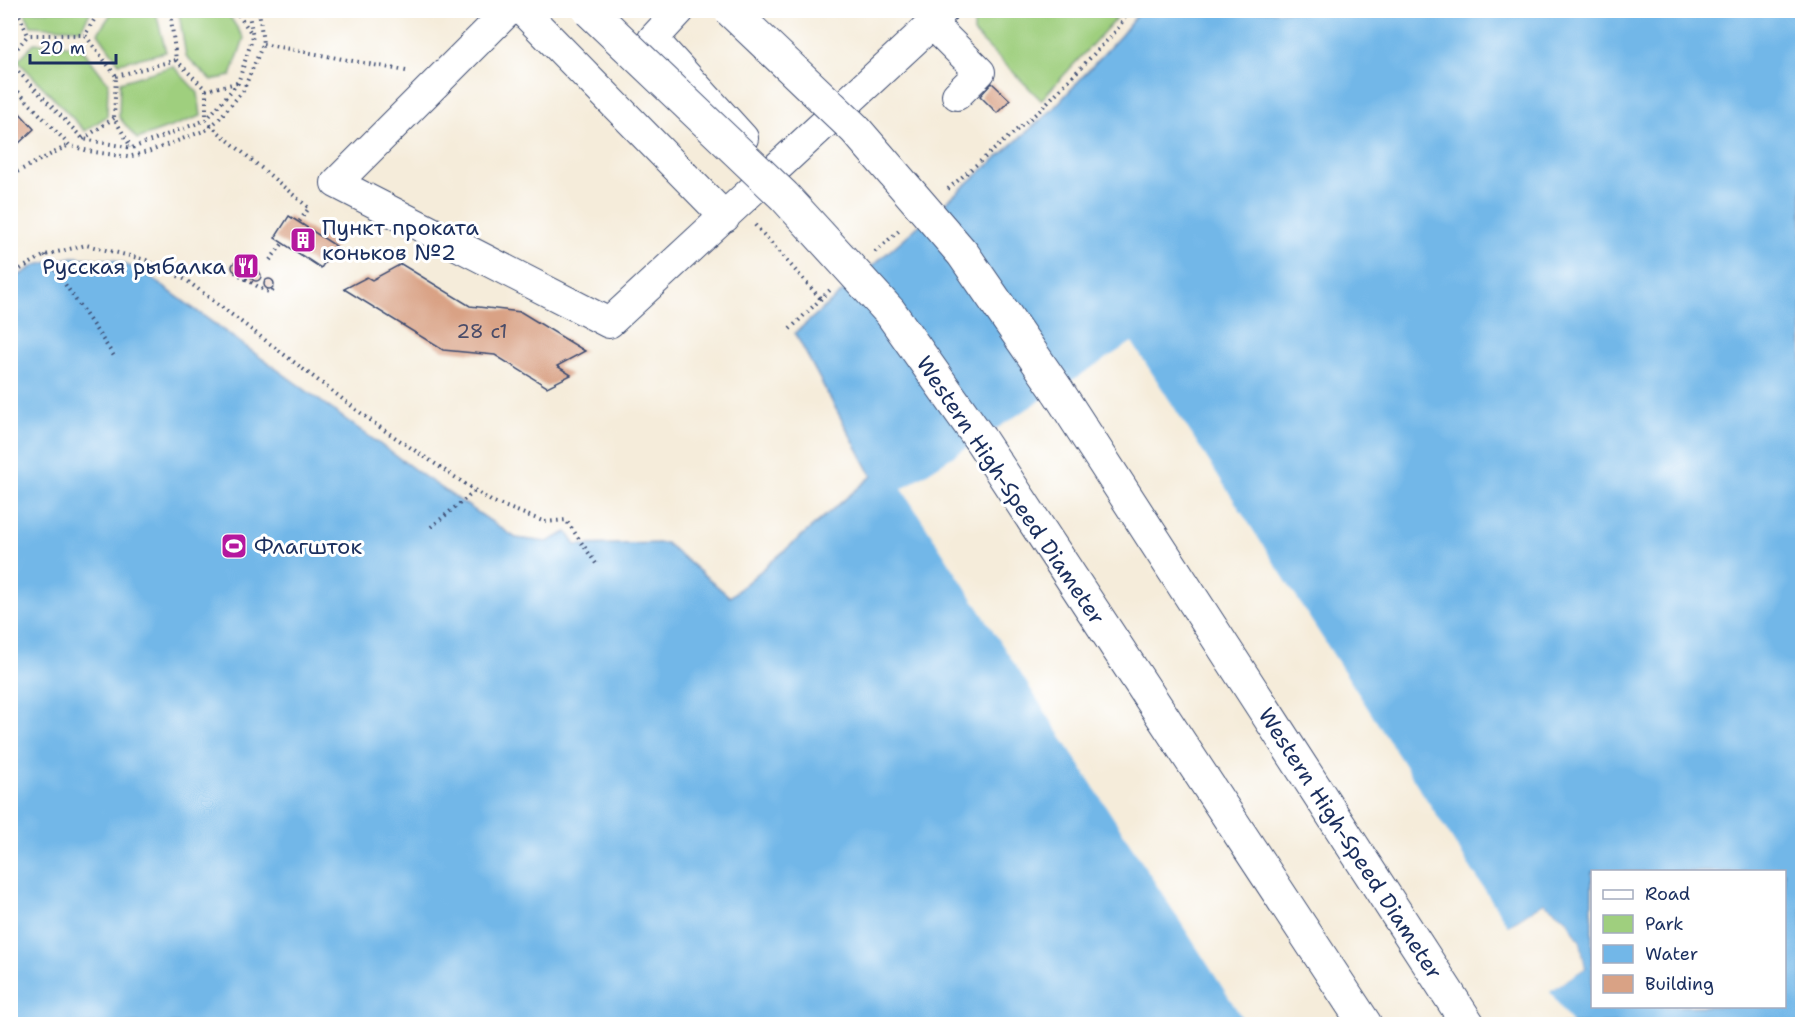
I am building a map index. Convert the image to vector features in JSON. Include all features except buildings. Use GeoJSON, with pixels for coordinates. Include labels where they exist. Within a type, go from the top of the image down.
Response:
{"type":"FeatureCollection","features":[{"type":"Feature","properties":{"kind":"highway","name":"Western High-Speed Diameter"},"geometry":{"type":"LineString","coordinates":[[589,10],[784,196],[890,312],[983,443],[1365,1024]]}},
{"type":"Feature","properties":{"kind":"highway","name":"Western High-Speed Diameter"},"geometry":{"type":"LineString","coordinates":[[730,10],[855,129],[963,254],[1057,390],[1468,1024]]}},
{"type":"Feature","properties":{"kind":"lane"},"geometry":{"type":"LineString","coordinates":[[509,10],[336,183],[609,323],[937,17],[980,72],[957,95]]}},
{"type":"Feature","properties":{"kind":"lane"},"geometry":{"type":"LineString","coordinates":[[522,10],[731,211]]}},
{"type":"Feature","properties":{"kind":"lane"},"geometry":{"type":"LineString","coordinates":[[680,10],[653,39],[773,171]]}},
{"type":"Feature","properties":{"kind":"path"},"geometry":{"type":"LineString","coordinates":[[17,10],[28,35]]}},
{"type":"Feature","properties":{"kind":"path"},"geometry":{"type":"LineString","coordinates":[[85,35],[100,10]]}},
{"type":"Feature","properties":{"kind":"path"},"geometry":{"type":"LineString","coordinates":[[170,10],[176,60],[206,90],[206,120],[309,208],[299,222]]}},
{"type":"Feature","properties":{"kind":"path"},"geometry":{"type":"LineString","coordinates":[[235,10],[253,36]]}},
{"type":"Feature","properties":{"kind":"path"},"geometry":{"type":"LineString","coordinates":[[10,63],[83,139],[132,147],[206,120],[238,83],[253,36],[248,10]]}},
{"type":"Feature","properties":{"kind":"path"},"geometry":{"type":"LineString","coordinates":[[10,83],[69,145],[128,158],[206,130],[243,91],[263,44],[259,10]]}},
{"type":"Feature","properties":{"kind":"path"},"geometry":{"type":"LineString","coordinates":[[943,193],[1040,110],[1116,31],[1130,10]]}},
{"type":"Feature","properties":{"kind":"path"},"geometry":{"type":"LineString","coordinates":[[28,35],[85,35]]}},
{"type":"Feature","properties":{"kind":"path"},"geometry":{"type":"LineString","coordinates":[[10,57],[28,35]]}},
{"type":"Feature","properties":{"kind":"path"},"geometry":{"type":"LineString","coordinates":[[85,35],[116,76],[114,118],[132,147]]}},
{"type":"Feature","properties":{"kind":"path"},"geometry":{"type":"LineString","coordinates":[[263,44],[407,72]]}},
{"type":"Feature","properties":{"kind":"path"},"geometry":{"type":"LineString","coordinates":[[116,76],[176,60]]}},
{"type":"Feature","properties":{"kind":"path"},"geometry":{"type":"LineString","coordinates":[[206,90],[238,83]]}},
{"type":"Feature","properties":{"kind":"path"},"geometry":{"type":"LineString","coordinates":[[83,139],[114,118]]}},
{"type":"Feature","properties":{"kind":"path"},"geometry":{"type":"LineString","coordinates":[[10,165],[15,173],[69,145]]}},
{"type":"Feature","properties":{"kind":"path"},"geometry":{"type":"LineString","coordinates":[[731,211],[820,298]]}},
{"type":"Feature","properties":{"kind":"path"},"geometry":{"type":"LineString","coordinates":[[873,253],[908,223]]}},
{"type":"Feature","properties":{"kind":"path"},"geometry":{"type":"LineString","coordinates":[[270,260],[283,243]]}},
{"type":"Feature","properties":{"kind":"path"},"geometry":{"type":"LineString","coordinates":[[10,275],[45,255],[86,245],[146,260],[186,280],[378,426],[491,501],[545,522],[566,520],[597,565]]}},
{"type":"Feature","properties":{"kind":"path"},"geometry":{"type":"LineString","coordinates":[[45,255],[114,356]]}},
{"type":"Feature","properties":{"kind":"path"},"geometry":{"type":"LineString","coordinates":[[246,279],[247,267]]}},
{"type":"Feature","properties":{"kind":"path"},"geometry":{"type":"LineString","coordinates":[[235,272],[265,291],[271,292],[276,288]]}},
{"type":"Feature","properties":{"kind":"path"},"geometry":{"type":"LineString","coordinates":[[790,329],[838,283]]}},
{"type":"Feature","properties":{"kind":"path"},"geometry":{"type":"LineString","coordinates":[[431,527],[475,491]]}},
{"type":"Feature","properties":{"kind":"green space"},"geometry":{"type":"Polygon","coordinates":[[[192,10],[226,11],[244,38],[231,76],[211,80],[186,56],[179,14],[192,10]]]}},
{"type":"Feature","properties":{"kind":"green space"},"geometry":{"type":"Polygon","coordinates":[[[980,10],[1123,11],[1041,100],[974,33],[974,19],[980,10]]]}},
{"type":"Feature","properties":{"kind":"green space"},"geometry":{"type":"Polygon","coordinates":[[[24,11],[91,11],[81,29],[31,26],[24,11]]]}},
{"type":"Feature","properties":{"kind":"green space"},"geometry":{"type":"Polygon","coordinates":[[[113,11],[156,13],[166,52],[119,63],[98,33],[113,11]]]}},
{"type":"Feature","properties":{"kind":"green space"},"geometry":{"type":"Polygon","coordinates":[[[34,43],[80,46],[108,83],[107,116],[85,131],[18,61],[34,43]]]}},
{"type":"Feature","properties":{"kind":"green space"},"geometry":{"type":"Polygon","coordinates":[[[173,66],[198,93],[201,116],[137,139],[119,117],[120,82],[173,66]]]}},
{"type":"Feature","properties":{"kind":"water"},"geometry":{"type":"Polygon","coordinates":[[[1140,11],[1802,11],[1802,1024],[1497,1024],[1585,968],[1580,942],[1566,919],[1544,903],[1353,1024],[11,1024],[10,281],[36,265],[73,257],[114,260],[143,272],[425,477],[516,538],[547,542],[567,532],[576,545],[666,543],[730,597],[872,476],[795,333],[1052,110],[1122,34],[1140,11]]]}},
{"type":"Feature","properties":{"kind":"pier"},"geometry":{"type":"Polygon","coordinates":[[[1132,342],[1508,926],[1544,903],[1566,919],[1580,942],[1585,968],[1550,991],[1572,1024],[1494,1024],[1581,966],[1578,943],[1564,921],[1544,907],[1359,1024],[1246,1024],[902,489],[1132,342]]]}},
{"type":"Feature","properties":{"kind":"place","name":"Пункт проката коньков №2"},"geometry":{"type":"Point","coordinates":[303,240]}},
{"type":"Feature","properties":{"kind":"place","name":"Русская рыбалка"},"geometry":{"type":"Point","coordinates":[246,266]}},
{"type":"Feature","properties":{"kind":"place","name":"Флагшток"},"geometry":{"type":"Point","coordinates":[234,546]}}]}
